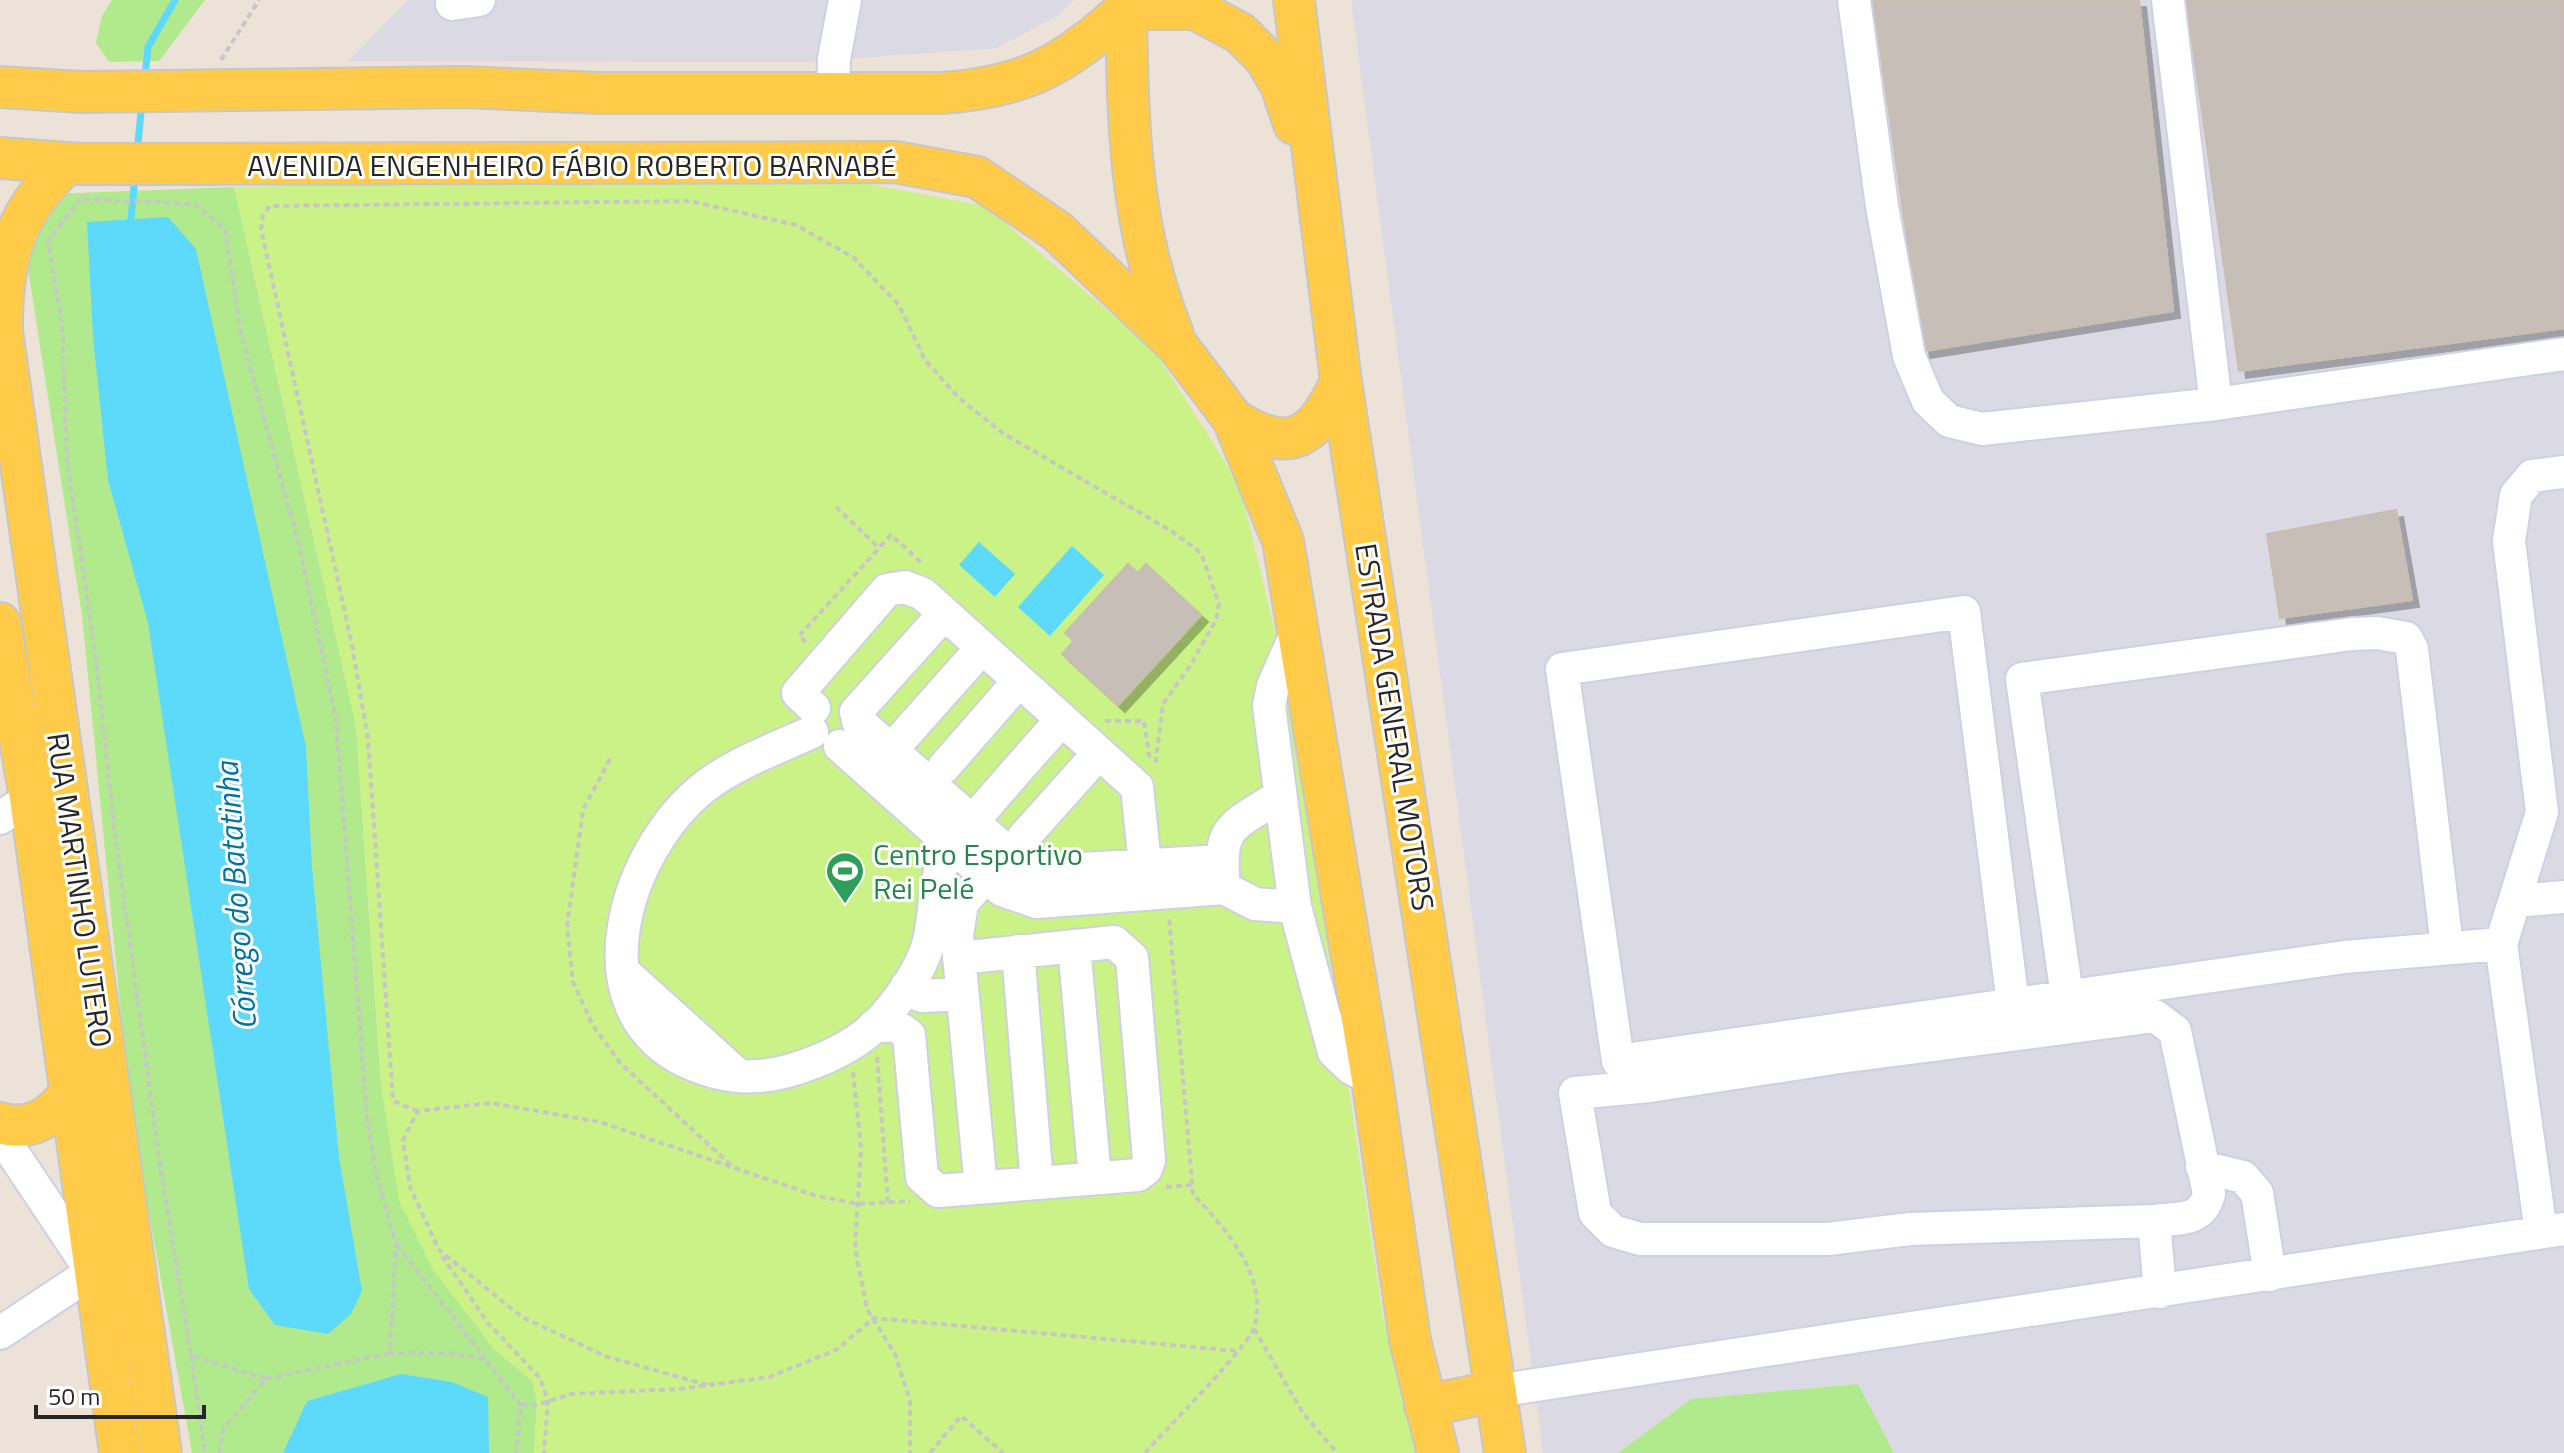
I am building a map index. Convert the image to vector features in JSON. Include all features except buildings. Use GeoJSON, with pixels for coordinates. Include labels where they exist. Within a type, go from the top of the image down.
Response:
{"type":"FeatureCollection","features":[{"type":"Feature","properties":{"kind":"main road","name":"ESTRADA GENERAL MOTORS"},"geometry":{"type":"LineString","coordinates":[[1294,0],[1341,381],[1505,1453]]}},
{"type":"Feature","properties":{"kind":"main road"},"geometry":{"type":"LineString","coordinates":[[3,88],[81,92],[465,87],[598,93],[942,93],[982,90],[1021,81],[1088,43],[1127,4],[1195,9],[1240,33],[1265,58],[1291,113],[1324,236]]}},
{"type":"Feature","properties":{"kind":"main road"},"geometry":{"type":"LineString","coordinates":[[1127,4],[1128,141],[1143,247],[1177,345],[1233,419],[1283,541],[1372,1079],[1410,1340],[1438,1453]]}},
{"type":"Feature","properties":{"kind":"main road","name":"AVENIDA ENGENHEIRO FÁBIO ROBERTO BARNABÉ"},"geometry":{"type":"LineString","coordinates":[[0,158],[73,163],[197,164],[895,162],[977,177],[1057,231],[1177,345]]}},
{"type":"Feature","properties":{"kind":"main road","name":"RUA MARTINHO LUTERO"},"geometry":{"type":"LineString","coordinates":[[73,163],[21,217],[2,290],[1,322],[41,623],[31,798],[92,1272],[120,1453]]}},
{"type":"Feature","properties":{"kind":"main road"},"geometry":{"type":"LineString","coordinates":[[1233,419],[1258,435],[1300,437],[1316,426],[1341,381]]}},
{"type":"Feature","properties":{"kind":"main road","name":"RUA MARTINHO LUTERO"},"geometry":{"type":"LineString","coordinates":[[0,623],[6,696],[31,798],[161,1453]]}},
{"type":"Feature","properties":{"kind":"main road"},"geometry":{"type":"LineString","coordinates":[[0,630],[41,623]]}},
{"type":"Feature","properties":{"kind":"main road"},"geometry":{"type":"LineString","coordinates":[[0,834],[38,857]]}},
{"type":"Feature","properties":{"kind":"main road"},"geometry":{"type":"LineString","coordinates":[[0,1123],[27,1126],[44,1120],[59,1109],[70,1093]]}},
{"type":"Feature","properties":{"kind":"main road"},"geometry":{"type":"LineString","coordinates":[[1425,1406],[1496,1391]]}},
{"type":"Feature","properties":{"kind":"street"},"geometry":{"type":"LineString","coordinates":[[833,93],[834,59],[845,0]]}},
{"type":"Feature","properties":{"kind":"street"},"geometry":{"type":"LineString","coordinates":[[1854,0],[1882,206],[1909,356],[1928,401],[1949,421],[1982,429],[2216,404],[2564,354]]}},
{"type":"Feature","properties":{"kind":"street"},"geometry":{"type":"LineString","coordinates":[[2168,0],[2216,404]]}},
{"type":"Feature","properties":{"kind":"street"},"geometry":{"type":"LineString","coordinates":[[1496,1391],[2552,1231],[2501,944],[2542,812],[2509,541],[2516,495],[2532,476],[2564,472]]}},
{"type":"Feature","properties":{"kind":"street"},"geometry":{"type":"LineString","coordinates":[[905,587],[923,594],[1137,787],[1153,884],[1030,872],[972,821],[881,762],[798,693],[887,590],[905,587]]}},
{"type":"Feature","properties":{"kind":"street"},"geometry":{"type":"LineString","coordinates":[[2013,1004],[1964,612],[1562,669],[1618,1061],[2345,957],[2501,944]]}},
{"type":"Feature","properties":{"kind":"street"},"geometry":{"type":"LineString","coordinates":[[944,614],[836,724],[713,781],[675,815],[648,853],[630,894],[622,938],[621,970],[741,1077],[767,1077],[845,1048],[874,1026],[906,987],[929,943],[935,881],[951,845],[1062,720]]}},
{"type":"Feature","properties":{"kind":"street"},"geometry":{"type":"LineString","coordinates":[[2067,996],[2022,679],[2166,656],[2352,634],[2377,633],[2406,638],[2412,649],[2447,947]]}},
{"type":"Feature","properties":{"kind":"street"},"geometry":{"type":"LineString","coordinates":[[1296,634],[1273,686],[1269,706],[1295,907],[1334,1052],[1351,1068],[1372,1079]]}},
{"type":"Feature","properties":{"kind":"street"},"geometry":{"type":"LineString","coordinates":[[881,762],[982,648]]}},
{"type":"Feature","properties":{"kind":"street"},"geometry":{"type":"LineString","coordinates":[[944,767],[1019,681]]}},
{"type":"Feature","properties":{"kind":"street"},"geometry":{"type":"LineString","coordinates":[[1023,838],[1099,753]]}},
{"type":"Feature","properties":{"kind":"street"},"geometry":{"type":"LineString","coordinates":[[881,762],[951,845],[1002,890],[1037,902],[1223,875],[1255,904],[1295,907]]}},
{"type":"Feature","properties":{"kind":"street"},"geometry":{"type":"LineString","coordinates":[[1223,875],[1225,838],[1235,825],[1279,796]]}},
{"type":"Feature","properties":{"kind":"street"},"geometry":{"type":"LineString","coordinates":[[981,1187],[957,935],[962,903],[986,876]]}},
{"type":"Feature","properties":{"kind":"street"},"geometry":{"type":"LineString","coordinates":[[2515,901],[2564,897]]}},
{"type":"Feature","properties":{"kind":"street"},"geometry":{"type":"LineString","coordinates":[[874,1026],[895,1025],[909,1035],[922,1177],[938,1191],[1138,1175],[1146,1169],[1149,1160],[1132,958],[1114,942],[959,958]]}},
{"type":"Feature","properties":{"kind":"street"},"geometry":{"type":"LineString","coordinates":[[1074,946],[1095,1178]]}},
{"type":"Feature","properties":{"kind":"street"},"geometry":{"type":"LineString","coordinates":[[1018,951],[1037,1183]]}},
{"type":"Feature","properties":{"kind":"street"},"geometry":{"type":"LineString","coordinates":[[906,987],[922,996],[962,994]]}},
{"type":"Feature","properties":{"kind":"street"},"geometry":{"type":"LineString","coordinates":[[2155,1016],[2167,1021],[2175,1031],[2209,1194],[2205,1210],[2198,1215],[2154,1221],[1910,1229],[1828,1239],[1640,1239],[1613,1231],[1595,1213],[1575,1093],[1650,1086],[1840,1057],[2155,1016]]}},
{"type":"Feature","properties":{"kind":"street"},"geometry":{"type":"LineString","coordinates":[[0,1134],[92,1272],[0,1333]]}},
{"type":"Feature","properties":{"kind":"street"},"geometry":{"type":"LineString","coordinates":[[2202,1167],[2243,1177],[2257,1193],[2270,1275]]}},
{"type":"Feature","properties":{"kind":"street"},"geometry":{"type":"LineString","coordinates":[[2154,1221],[2160,1292]]}},
{"type":"Feature","properties":{"kind":"path"},"geometry":{"type":"LineString","coordinates":[[202,92],[259,0]]}},
{"type":"Feature","properties":{"kind":"path"},"geometry":{"type":"LineString","coordinates":[[205,1453],[161,1171],[115,834],[96,660],[67,459],[62,325],[48,241],[80,199],[195,204],[225,229],[241,334],[299,545],[336,719],[367,1118],[377,1179],[396,1243],[390,1353]]}},
{"type":"Feature","properties":{"kind":"path"},"geometry":{"type":"LineString","coordinates":[[858,1204],[817,1196],[600,1122],[491,1103],[418,1111],[393,1101],[368,739],[352,645],[261,229],[263,215],[270,206],[690,201],[796,225],[854,258],[899,305],[925,360],[959,398],[1004,434],[1173,532],[1201,553],[1219,604],[1216,620],[1197,656],[1163,704],[1154,771]]}},
{"type":"Feature","properties":{"kind":"path"},"geometry":{"type":"LineString","coordinates":[[836,507],[879,548]]}},
{"type":"Feature","properties":{"kind":"path"},"geometry":{"type":"LineString","coordinates":[[1153,884],[1193,1194],[1218,1221],[1249,1266],[1255,1301],[1254,1329],[1303,1413],[1337,1453]]}},
{"type":"Feature","properties":{"kind":"path"},"geometry":{"type":"LineString","coordinates":[[874,1026],[888,1202]]}},
{"type":"Feature","properties":{"kind":"path"},"geometry":{"type":"LineString","coordinates":[[845,1048],[852,1070],[861,1148],[855,1248],[867,1309],[895,1354],[910,1401],[910,1453]]}},
{"type":"Feature","properties":{"kind":"path"},"geometry":{"type":"LineString","coordinates":[[418,1111],[403,1140],[410,1187],[439,1250],[488,1323],[540,1378],[548,1401],[544,1453]]}},
{"type":"Feature","properties":{"kind":"path"},"geometry":{"type":"LineString","coordinates":[[396,1243],[521,1405],[516,1453]]}},
{"type":"Feature","properties":{"kind":"path"},"geometry":{"type":"LineString","coordinates":[[439,1250],[522,1317],[605,1356],[707,1385]]}},
{"type":"Feature","properties":{"kind":"path"},"geometry":{"type":"LineString","coordinates":[[521,1405],[571,1394],[707,1385],[769,1377],[836,1350],[874,1318],[1237,1351]]}},
{"type":"Feature","properties":{"kind":"path"},"geometry":{"type":"LineString","coordinates":[[1145,1453],[1254,1329]]}},
{"type":"Feature","properties":{"kind":"path"},"geometry":{"type":"LineString","coordinates":[[191,1355],[266,1379],[390,1353],[448,1353],[485,1359]]}},
{"type":"Feature","properties":{"kind":"path"},"geometry":{"type":"LineString","coordinates":[[219,1453],[224,1428],[266,1379]]}},
{"type":"Feature","properties":{"kind":"path"},"geometry":{"type":"LineString","coordinates":[[930,1453],[961,1416],[1003,1453]]}},
{"type":"Feature","properties":{"kind":"shaded area"},"geometry":{"type":"Polygon","coordinates":[[[408,0],[1074,0],[1057,16],[997,48],[802,62],[348,61],[408,0]]]}},
{"type":"Feature","properties":{"kind":"shaded area"},"geometry":{"type":"Polygon","coordinates":[[[1351,0],[2564,0],[2564,1453],[1894,1453],[1857,1384],[1691,1399],[1618,1453],[1543,1453],[1351,0]]]}},
{"type":"Feature","properties":{"kind":"green space"},"geometry":{"type":"Polygon","coordinates":[[[112,0],[205,0],[159,61],[109,62],[96,43],[102,16],[112,0]]]}},
{"type":"Feature","properties":{"kind":"green space","name":"Centro Esportivo Rei Pelé"},"geometry":{"type":"Polygon","coordinates":[[[832,177],[985,206],[1155,351],[1240,486],[1289,691],[1383,1317],[1418,1453],[534,1453],[537,1405],[533,1382],[494,1349],[433,1270],[399,1201],[381,1085],[356,726],[234,187],[832,177]]]}},
{"type":"Feature","properties":{"kind":"green space"},"geometry":{"type":"Polygon","coordinates":[[[234,187],[356,726],[381,1085],[494,1349],[533,1382],[537,1405],[534,1453],[192,1453],[130,1107],[82,615],[24,243],[51,194],[234,187]]]}},
{"type":"Feature","properties":{"kind":"green space"},"geometry":{"type":"Polygon","coordinates":[[[1858,1384],[1894,1453],[1618,1453],[1691,1399],[1858,1384]]]}},
{"type":"Feature","properties":{"kind":"water"},"geometry":{"type":"Polygon","coordinates":[[[168,217],[196,249],[306,747],[312,867],[339,1157],[362,1291],[351,1314],[328,1334],[275,1325],[249,1289],[148,623],[108,480],[93,337],[87,222],[168,217]]]}},
{"type":"Feature","properties":{"kind":"water"},"geometry":{"type":"Polygon","coordinates":[[[979,542],[1015,574],[995,597],[959,565],[979,542]]]}},
{"type":"Feature","properties":{"kind":"water"},"geometry":{"type":"Polygon","coordinates":[[[1072,546],[1104,575],[1050,636],[1018,607],[1072,546]]]}},
{"type":"Feature","properties":{"kind":"water"},"geometry":{"type":"Polygon","coordinates":[[[401,1374],[452,1382],[488,1397],[489,1453],[283,1453],[307,1401],[401,1374]]]}},
{"type":"Feature","properties":{"kind":"waterway","name":"Córrego do Batatinha"},"geometry":{"type":"LineString","coordinates":[[145,77],[148,47],[175,0]]}},
{"type":"Feature","properties":{"kind":"waterway","name":"Córrego do Batatinha"},"geometry":{"type":"LineString","coordinates":[[137,153],[142,102]]}},
{"type":"Feature","properties":{"kind":"waterway","name":"Córrego do Batatinha"},"geometry":{"type":"LineString","coordinates":[[130,229],[135,177]]}},
{"type":"Feature","properties":{"kind":"place","name":"Centro Esportivo Rei Pelé"},"geometry":{"type":"Point","coordinates":[845,905]}}]}
